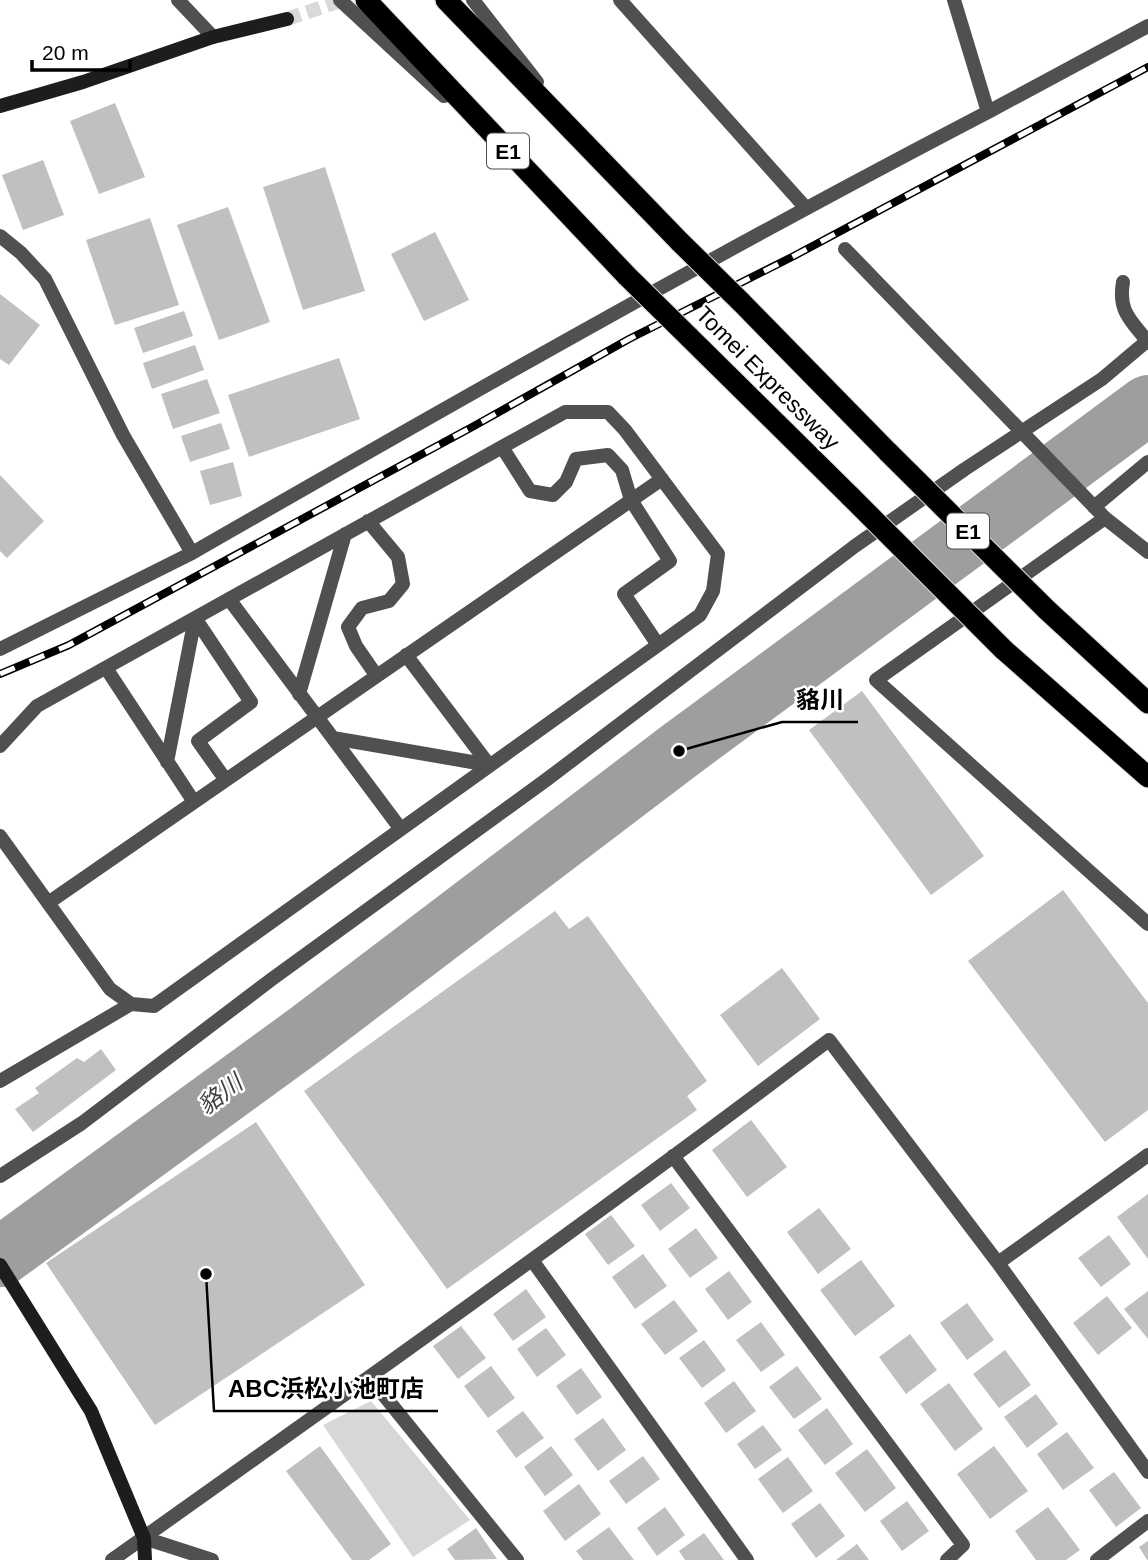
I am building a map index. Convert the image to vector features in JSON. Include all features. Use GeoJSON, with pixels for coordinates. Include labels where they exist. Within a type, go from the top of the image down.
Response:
{"type":"FeatureCollection","features":[{"type":"Feature","properties":{"kind":"highway","name":"Tomei Expressway"},"geometry":{"type":"LineString","coordinates":[[366,0],[627,276],[1004,650],[1148,777]]}},
{"type":"Feature","properties":{"kind":"highway","name":"Tomei Expressway"},"geometry":{"type":"LineString","coordinates":[[446,0],[888,452],[1047,610],[1148,703]]}},
{"type":"Feature","properties":{"kind":"main road"},"geometry":{"type":"LineString","coordinates":[[0,106],[83,82],[213,37],[287,19]]}},
{"type":"Feature","properties":{"kind":"main road"},"geometry":{"type":"LineString","coordinates":[[0,1265],[91,1411],[144,1538],[145,1560]]}},
{"type":"Feature","properties":{"kind":"street"},"geometry":{"type":"LineString","coordinates":[[178,0],[213,37]]}},
{"type":"Feature","properties":{"kind":"street"},"geometry":{"type":"LineString","coordinates":[[340,0],[538,182]]}},
{"type":"Feature","properties":{"kind":"street"},"geometry":{"type":"LineString","coordinates":[[473,0],[582,139]]}},
{"type":"Feature","properties":{"kind":"street"},"geometry":{"type":"LineString","coordinates":[[620,0],[805,207]]}},
{"type":"Feature","properties":{"kind":"street"},"geometry":{"type":"LineString","coordinates":[[954,0],[988,112]]}},
{"type":"Feature","properties":{"kind":"street"},"geometry":{"type":"LineString","coordinates":[[0,649],[192,553],[609,315],[805,207],[1148,26]]}},
{"type":"Feature","properties":{"kind":"street"},"geometry":{"type":"LineString","coordinates":[[0,236],[21,253],[45,279],[122,435],[192,553]]}},
{"type":"Feature","properties":{"kind":"street"},"geometry":{"type":"LineString","coordinates":[[845,249],[1093,506],[1148,552]]}},
{"type":"Feature","properties":{"kind":"street"},"geometry":{"type":"LineString","coordinates":[[0,1176],[82,1123],[855,546],[1102,379],[1147,342],[1120,299],[1123,282]]}},
{"type":"Feature","properties":{"kind":"street"},"geometry":{"type":"LineString","coordinates":[[0,746],[37,706],[565,412],[608,412],[625,430],[718,554],[713,592],[700,615],[153,1006],[131,1004],[110,989],[0,836]]}},
{"type":"Feature","properties":{"kind":"street"},"geometry":{"type":"LineString","coordinates":[[502,447],[530,491],[553,495],[566,482],[576,459],[608,456],[622,470],[631,499],[670,561],[624,594],[658,645]]}},
{"type":"Feature","properties":{"kind":"street"},"geometry":{"type":"LineString","coordinates":[[1093,506],[1148,462]]}},
{"type":"Feature","properties":{"kind":"street"},"geometry":{"type":"LineString","coordinates":[[48,903],[662,479]]}},
{"type":"Feature","properties":{"kind":"street"},"geometry":{"type":"LineString","coordinates":[[1105,518],[876,680],[1148,924]]}},
{"type":"Feature","properties":{"kind":"street"},"geometry":{"type":"LineString","coordinates":[[368,521],[398,557],[403,584],[389,601],[362,608],[348,627],[356,646],[376,675]]}},
{"type":"Feature","properties":{"kind":"street"},"geometry":{"type":"LineString","coordinates":[[299,694],[345,534]]}},
{"type":"Feature","properties":{"kind":"street"},"geometry":{"type":"LineString","coordinates":[[229,599],[400,828]]}},
{"type":"Feature","properties":{"kind":"street"},"geometry":{"type":"LineString","coordinates":[[167,762],[195,618]]}},
{"type":"Feature","properties":{"kind":"street"},"geometry":{"type":"LineString","coordinates":[[195,618],[251,702],[198,741],[225,779]]}},
{"type":"Feature","properties":{"kind":"street"},"geometry":{"type":"LineString","coordinates":[[406,655],[489,765]]}},
{"type":"Feature","properties":{"kind":"street"},"geometry":{"type":"LineString","coordinates":[[106,668],[194,802]]}},
{"type":"Feature","properties":{"kind":"street"},"geometry":{"type":"LineString","coordinates":[[333,738],[489,765]]}},
{"type":"Feature","properties":{"kind":"street"},"geometry":{"type":"LineString","coordinates":[[0,1081],[131,1004]]}},
{"type":"Feature","properties":{"kind":"street"},"geometry":{"type":"LineString","coordinates":[[112,1560],[370,1378],[829,1040],[998,1263],[1148,1472]]}},
{"type":"Feature","properties":{"kind":"street"},"geometry":{"type":"LineString","coordinates":[[998,1263],[1148,1155]]}},
{"type":"Feature","properties":{"kind":"street"},"geometry":{"type":"LineString","coordinates":[[673,1156],[963,1545],[947,1560]]}},
{"type":"Feature","properties":{"kind":"street"},"geometry":{"type":"LineString","coordinates":[[531,1260],[747,1560]]}},
{"type":"Feature","properties":{"kind":"street"},"geometry":{"type":"LineString","coordinates":[[370,1378],[517,1560]]}},
{"type":"Feature","properties":{"kind":"street"},"geometry":{"type":"LineString","coordinates":[[1097,1560],[1148,1521]]}},
{"type":"Feature","properties":{"kind":"street"},"geometry":{"type":"LineString","coordinates":[[144,1538],[212,1560]]}},
{"type":"Feature","properties":{"kind":"shaded area"},"geometry":{"type":"Polygon","coordinates":[[[371,1401],[470,1520],[413,1557],[323,1425],[371,1401]]]}},
{"type":"Feature","properties":{"kind":"building"},"geometry":{"type":"Polygon","coordinates":[[[115,103],[145,177],[99,194],[70,121],[115,103]]]}},
{"type":"Feature","properties":{"kind":"building"},"geometry":{"type":"Polygon","coordinates":[[[43,160],[64,215],[23,230],[2,175],[43,160]]]}},
{"type":"Feature","properties":{"kind":"building"},"geometry":{"type":"Polygon","coordinates":[[[325,167],[365,291],[303,310],[263,187],[325,167]]]}},
{"type":"Feature","properties":{"kind":"building"},"geometry":{"type":"Polygon","coordinates":[[[228,207],[270,322],[219,340],[177,225],[228,207]]]}},
{"type":"Feature","properties":{"kind":"building"},"geometry":{"type":"Polygon","coordinates":[[[150,218],[179,305],[115,325],[86,240],[150,218]]]}},
{"type":"Feature","properties":{"kind":"building"},"geometry":{"type":"Polygon","coordinates":[[[435,232],[469,300],[424,321],[391,254],[435,232]]]}},
{"type":"Feature","properties":{"kind":"building"},"geometry":{"type":"Polygon","coordinates":[[[0,294],[40,325],[9,365],[0,359],[0,294]]]}},
{"type":"Feature","properties":{"kind":"building"},"geometry":{"type":"Polygon","coordinates":[[[184,311],[193,336],[143,353],[134,328],[184,311]]]}},
{"type":"Feature","properties":{"kind":"building"},"geometry":{"type":"Polygon","coordinates":[[[195,345],[204,370],[152,389],[143,363],[195,345]]]}},
{"type":"Feature","properties":{"kind":"building"},"geometry":{"type":"Polygon","coordinates":[[[339,358],[360,419],[249,457],[228,395],[339,358]]]}},
{"type":"Feature","properties":{"kind":"building"},"geometry":{"type":"Polygon","coordinates":[[[207,379],[220,413],[173,429],[161,394],[207,379]]]}},
{"type":"Feature","properties":{"kind":"building"},"geometry":{"type":"Polygon","coordinates":[[[221,423],[230,449],[190,462],[181,436],[221,423]]]}},
{"type":"Feature","properties":{"kind":"building"},"geometry":{"type":"Polygon","coordinates":[[[233,462],[242,496],[210,505],[200,471],[233,462]]]}},
{"type":"Feature","properties":{"kind":"building"},"geometry":{"type":"Polygon","coordinates":[[[0,475],[44,521],[7,558],[0,551],[0,475]]]}},
{"type":"Feature","properties":{"kind":"building"},"geometry":{"type":"Polygon","coordinates":[[[862,691],[984,856],[931,895],[809,730],[862,691]]]}},
{"type":"Feature","properties":{"kind":"building"},"geometry":{"type":"Polygon","coordinates":[[[1063,890],[1148,1003],[1148,1110],[1105,1142],[968,961],[1063,890]]]}},
{"type":"Feature","properties":{"kind":"building"},"geometry":{"type":"Polygon","coordinates":[[[555,911],[569,929],[588,916],[707,1081],[687,1096],[697,1110],[447,1289],[304,1091],[555,911]]]}},
{"type":"Feature","properties":{"kind":"building"},"geometry":{"type":"Polygon","coordinates":[[[782,968],[820,1019],[758,1066],[720,1015],[782,968]]]}},
{"type":"Feature","properties":{"kind":"building"},"geometry":{"type":"Polygon","coordinates":[[[101,1049],[116,1070],[33,1132],[15,1109],[39,1093],[35,1088],[77,1058],[84,1062],[101,1049]]]}},
{"type":"Feature","properties":{"kind":"building"},"geometry":{"type":"Polygon","coordinates":[[[751,1120],[787,1167],[747,1197],[712,1150],[751,1120]]]}},
{"type":"Feature","properties":{"kind":"building"},"geometry":{"type":"Polygon","coordinates":[[[256,1122],[365,1285],[155,1425],[46,1263],[256,1122]]]}},
{"type":"Feature","properties":{"kind":"building"},"geometry":{"type":"Polygon","coordinates":[[[671,1183],[690,1208],[660,1231],[641,1205],[671,1183]]]}},
{"type":"Feature","properties":{"kind":"building"},"geometry":{"type":"Polygon","coordinates":[[[1148,1194],[1148,1259],[1117,1217],[1148,1194]]]}},
{"type":"Feature","properties":{"kind":"building"},"geometry":{"type":"Polygon","coordinates":[[[819,1208],[851,1249],[818,1274],[787,1232],[819,1208]]]}},
{"type":"Feature","properties":{"kind":"building"},"geometry":{"type":"Polygon","coordinates":[[[611,1215],[635,1246],[608,1265],[585,1234],[611,1215]]]}},
{"type":"Feature","properties":{"kind":"building"},"geometry":{"type":"Polygon","coordinates":[[[696,1228],[718,1258],[690,1278],[668,1249],[696,1228]]]}},
{"type":"Feature","properties":{"kind":"building"},"geometry":{"type":"Polygon","coordinates":[[[1109,1235],[1131,1264],[1101,1287],[1078,1258],[1109,1235]]]}},
{"type":"Feature","properties":{"kind":"building"},"geometry":{"type":"Polygon","coordinates":[[[643,1254],[667,1286],[635,1309],[612,1277],[643,1254]]]}},
{"type":"Feature","properties":{"kind":"building"},"geometry":{"type":"Polygon","coordinates":[[[861,1260],[895,1306],[855,1336],[820,1290],[861,1260]]]}},
{"type":"Feature","properties":{"kind":"building"},"geometry":{"type":"Polygon","coordinates":[[[729,1271],[752,1302],[728,1320],[705,1289],[729,1271]]]}},
{"type":"Feature","properties":{"kind":"building"},"geometry":{"type":"Polygon","coordinates":[[[526,1289],[546,1317],[513,1341],[493,1314],[526,1289]]]}},
{"type":"Feature","properties":{"kind":"building"},"geometry":{"type":"Polygon","coordinates":[[[1148,1291],[1148,1339],[1124,1309],[1148,1291]]]}},
{"type":"Feature","properties":{"kind":"building"},"geometry":{"type":"Polygon","coordinates":[[[1107,1296],[1132,1328],[1098,1355],[1073,1323],[1107,1296]]]}},
{"type":"Feature","properties":{"kind":"building"},"geometry":{"type":"Polygon","coordinates":[[[674,1300],[698,1331],[665,1355],[641,1324],[674,1300]]]}},
{"type":"Feature","properties":{"kind":"building"},"geometry":{"type":"Polygon","coordinates":[[[967,1303],[994,1340],[967,1360],[940,1323],[967,1303]]]}},
{"type":"Feature","properties":{"kind":"building"},"geometry":{"type":"Polygon","coordinates":[[[761,1322],[785,1355],[761,1372],[736,1340],[761,1322]]]}},
{"type":"Feature","properties":{"kind":"building"},"geometry":{"type":"Polygon","coordinates":[[[461,1326],[486,1358],[458,1379],[433,1346],[461,1326]]]}},
{"type":"Feature","properties":{"kind":"building"},"geometry":{"type":"Polygon","coordinates":[[[546,1328],[566,1355],[537,1377],[517,1349],[546,1328]]]}},
{"type":"Feature","properties":{"kind":"building"},"geometry":{"type":"Polygon","coordinates":[[[910,1334],[937,1370],[906,1394],[879,1357],[910,1334]]]}},
{"type":"Feature","properties":{"kind":"building"},"geometry":{"type":"Polygon","coordinates":[[[704,1340],[726,1370],[702,1388],[679,1358],[704,1340]]]}},
{"type":"Feature","properties":{"kind":"building"},"geometry":{"type":"Polygon","coordinates":[[[1005,1350],[1031,1385],[999,1408],[973,1374],[1005,1350]]]}},
{"type":"Feature","properties":{"kind":"building"},"geometry":{"type":"Polygon","coordinates":[[[491,1366],[515,1398],[488,1418],[464,1386],[491,1366]]]}},
{"type":"Feature","properties":{"kind":"building"},"geometry":{"type":"Polygon","coordinates":[[[797,1366],[822,1399],[794,1419],[769,1387],[797,1366]]]}},
{"type":"Feature","properties":{"kind":"building"},"geometry":{"type":"Polygon","coordinates":[[[581,1368],[602,1397],[577,1415],[556,1386],[581,1368]]]}},
{"type":"Feature","properties":{"kind":"building"},"geometry":{"type":"Polygon","coordinates":[[[734,1381],[756,1411],[726,1433],[704,1403],[734,1381]]]}},
{"type":"Feature","properties":{"kind":"building"},"geometry":{"type":"Polygon","coordinates":[[[949,1383],[983,1429],[955,1451],[920,1404],[949,1383]]]}},
{"type":"Feature","properties":{"kind":"building"},"geometry":{"type":"Polygon","coordinates":[[[1036,1394],[1058,1424],[1027,1448],[1004,1417],[1036,1394]]]}},
{"type":"Feature","properties":{"kind":"building"},"geometry":{"type":"Polygon","coordinates":[[[827,1408],[853,1444],[825,1465],[798,1430],[827,1408]]]}},
{"type":"Feature","properties":{"kind":"building"},"geometry":{"type":"Polygon","coordinates":[[[523,1411],[544,1438],[516,1458],[496,1431],[523,1411]]]}},
{"type":"Feature","properties":{"kind":"building"},"geometry":{"type":"Polygon","coordinates":[[[603,1418],[626,1450],[598,1471],[574,1439],[603,1418]]]}},
{"type":"Feature","properties":{"kind":"building"},"geometry":{"type":"Polygon","coordinates":[[[763,1425],[782,1450],[755,1469],[737,1444],[763,1425]]]}},
{"type":"Feature","properties":{"kind":"building"},"geometry":{"type":"Polygon","coordinates":[[[1067,1432],[1094,1468],[1063,1490],[1037,1454],[1067,1432]]]}},
{"type":"Feature","properties":{"kind":"building"},"geometry":{"type":"Polygon","coordinates":[[[320,1446],[391,1544],[369,1560],[352,1560],[286,1471],[320,1446]]]}},
{"type":"Feature","properties":{"kind":"building"},"geometry":{"type":"Polygon","coordinates":[[[551,1446],[573,1475],[545,1496],[524,1467],[551,1446]]]}},
{"type":"Feature","properties":{"kind":"building"},"geometry":{"type":"Polygon","coordinates":[[[994,1446],[1028,1491],[990,1519],[957,1474],[994,1446]]]}},
{"type":"Feature","properties":{"kind":"building"},"geometry":{"type":"Polygon","coordinates":[[[867,1449],[896,1488],[865,1512],[835,1473],[867,1449]]]}},
{"type":"Feature","properties":{"kind":"building"},"geometry":{"type":"Polygon","coordinates":[[[643,1456],[660,1479],[626,1504],[609,1481],[643,1456]]]}},
{"type":"Feature","properties":{"kind":"building"},"geometry":{"type":"Polygon","coordinates":[[[788,1457],[813,1491],[783,1513],[758,1479],[788,1457]]]}},
{"type":"Feature","properties":{"kind":"building"},"geometry":{"type":"Polygon","coordinates":[[[1114,1472],[1141,1508],[1116,1527],[1089,1490],[1114,1472]]]}},
{"type":"Feature","properties":{"kind":"building"},"geometry":{"type":"Polygon","coordinates":[[[579,1484],[601,1514],[565,1541],[543,1511],[579,1484]]]}},
{"type":"Feature","properties":{"kind":"building"},"geometry":{"type":"Polygon","coordinates":[[[907,1501],[929,1531],[902,1551],[880,1521],[907,1501]]]}},
{"type":"Feature","properties":{"kind":"building"},"geometry":{"type":"Polygon","coordinates":[[[820,1503],[845,1536],[816,1558],[791,1524],[820,1503]]]}},
{"type":"Feature","properties":{"kind":"building"},"geometry":{"type":"Polygon","coordinates":[[[665,1507],[685,1535],[657,1556],[637,1528],[665,1507]]]}},
{"type":"Feature","properties":{"kind":"building"},"geometry":{"type":"Polygon","coordinates":[[[1048,1507],[1080,1550],[1066,1560],[1036,1560],[1015,1531],[1048,1507]]]}},
{"type":"Feature","properties":{"kind":"building"},"geometry":{"type":"Polygon","coordinates":[[[609,1527],[634,1560],[583,1560],[576,1551],[609,1527]]]}},
{"type":"Feature","properties":{"kind":"building"},"geometry":{"type":"Polygon","coordinates":[[[476,1528],[497,1559],[455,1560],[447,1549],[476,1528]]]}},
{"type":"Feature","properties":{"kind":"building"},"geometry":{"type":"Polygon","coordinates":[[[704,1533],[724,1560],[685,1560],[679,1551],[704,1533]]]}},
{"type":"Feature","properties":{"kind":"building"},"geometry":{"type":"Polygon","coordinates":[[[1148,1541],[1148,1560],[1147,1560],[1139,1547],[1148,1541]]]}},
{"type":"Feature","properties":{"kind":"building"},"geometry":{"type":"Polygon","coordinates":[[[857,1544],[869,1560],[836,1560],[857,1544]]]}},
{"type":"Feature","properties":{"kind":"waterway","name":"貉川"},"geometry":{"type":"LineString","coordinates":[[0,1257],[305,1035],[679,751],[1148,405]]}},
{"type":"Feature","properties":{"kind":"tunnel"},"geometry":{"type":"LineString","coordinates":[[287,19],[343,0]]}},
{"type":"Feature","properties":{"kind":"railway"},"geometry":{"type":"LineString","coordinates":[[0,674],[69,645],[629,339],[792,257],[1148,67]]}},
{"type":"Feature","properties":{"kind":"place","name":"貉川"},"geometry":{"type":"Point","coordinates":[679,751]}},
{"type":"Feature","properties":{"kind":"place","name":"ABC浜松小池町店"},"geometry":{"type":"Point","coordinates":[206,1274]}}]}
